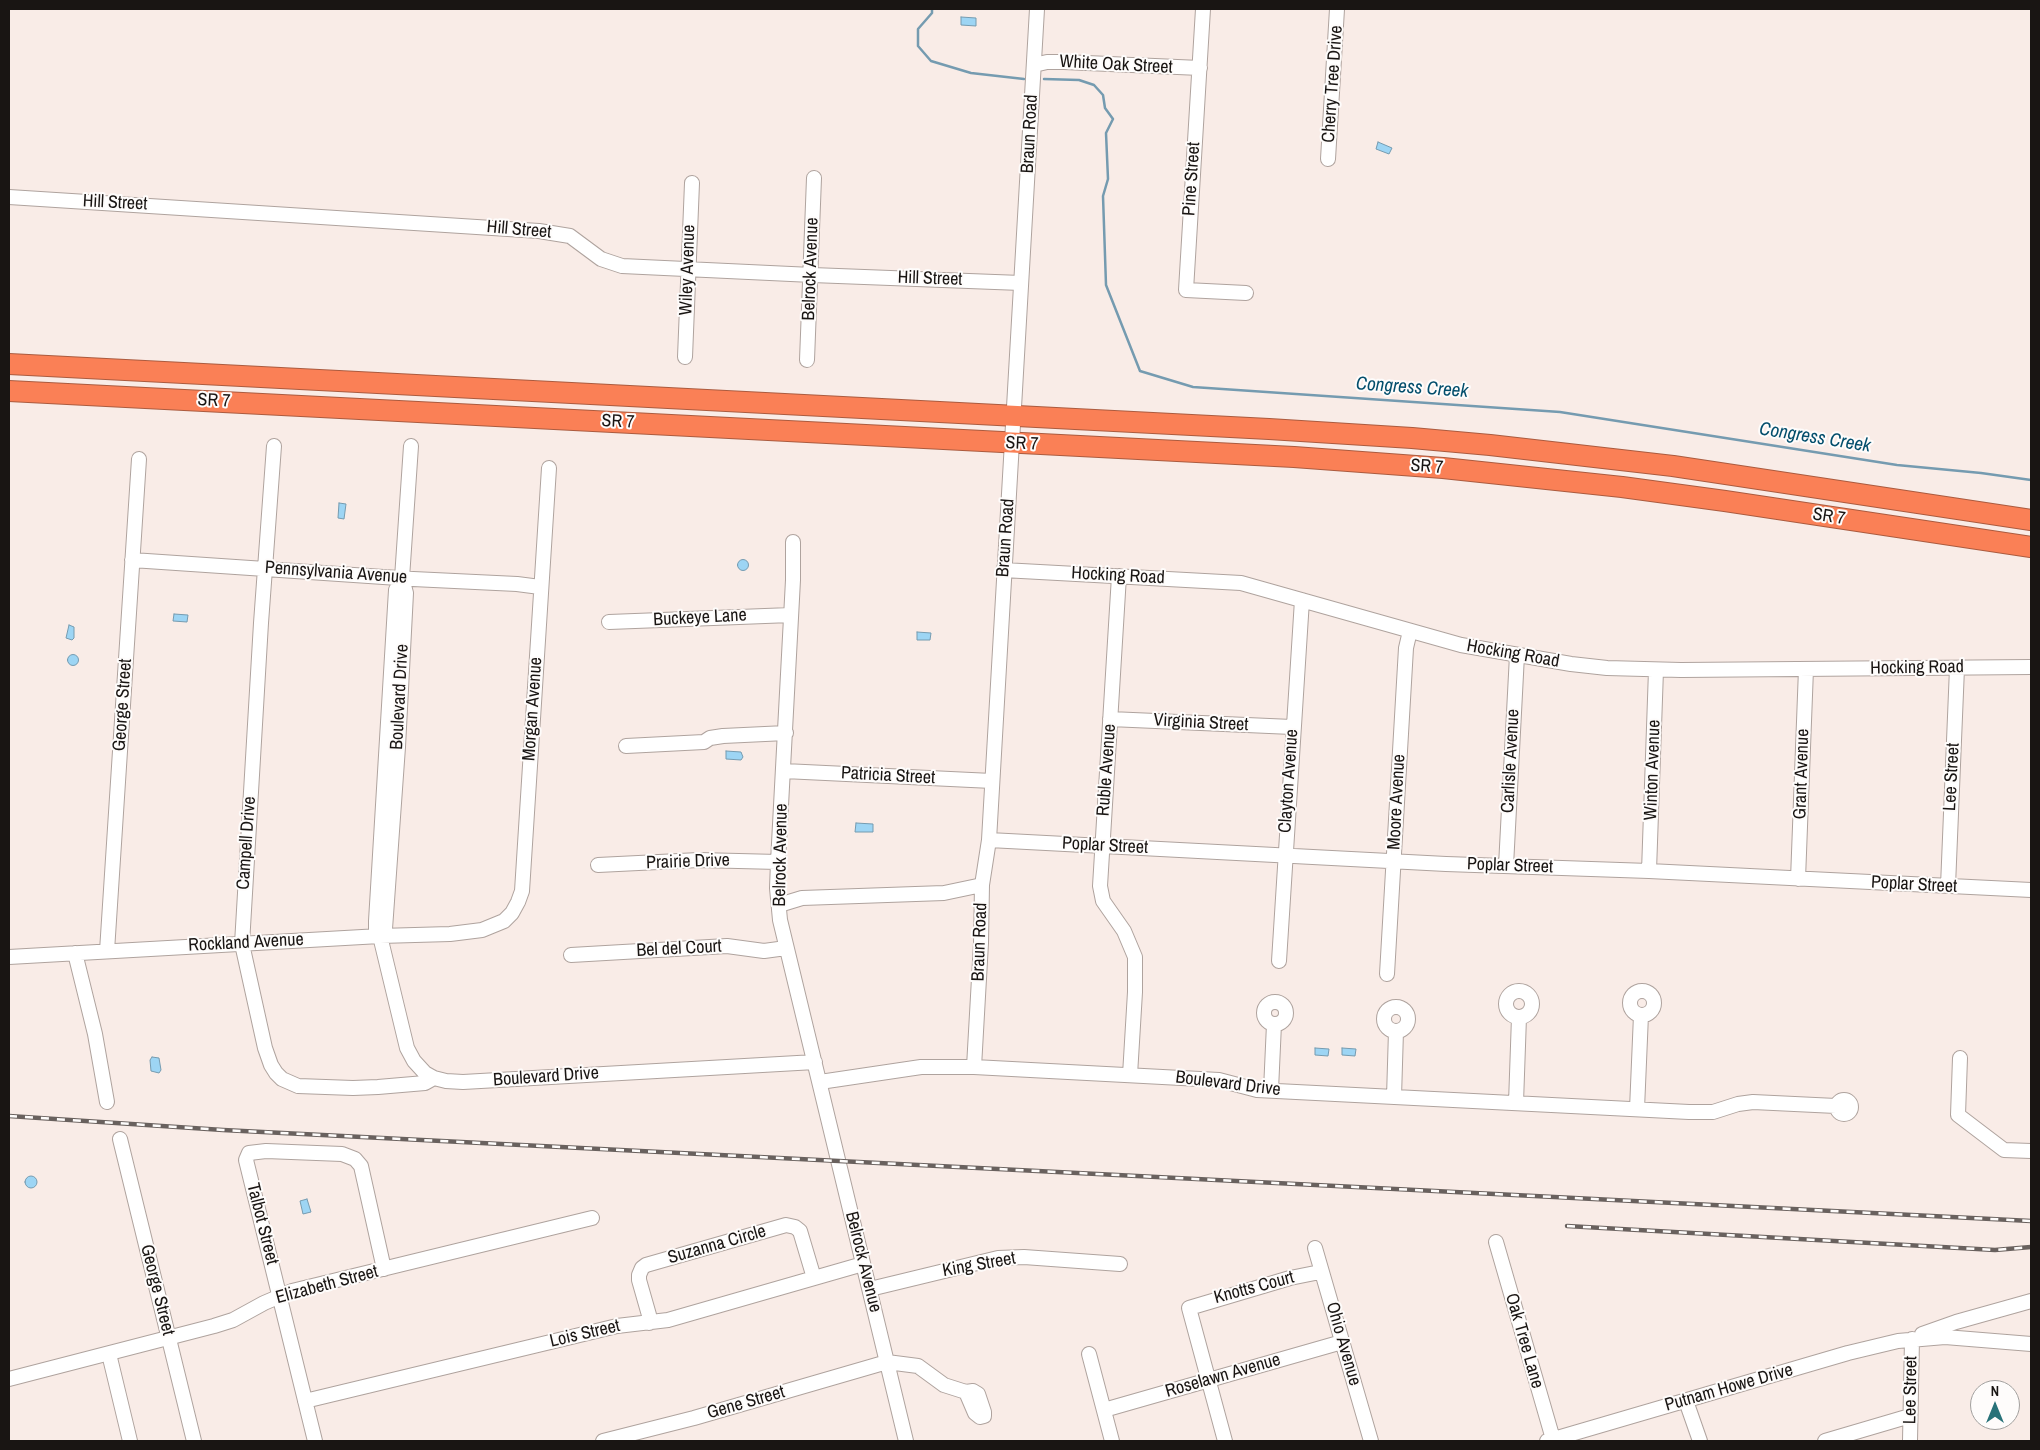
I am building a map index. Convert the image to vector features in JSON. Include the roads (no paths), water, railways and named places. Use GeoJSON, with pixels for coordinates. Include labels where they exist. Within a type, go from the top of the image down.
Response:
{"type":"FeatureCollection","features":[{"type":"Feature","properties":{"kind":"highway","name":"SR 7"},"geometry":{"type":"LineString","coordinates":[[9,364],[1013,429],[1294,457],[1501,473],[1725,501],[2031,547]]}},
{"type":"Feature","properties":{"kind":"highway","name":"SR 7"},"geometry":{"type":"LineString","coordinates":[[9,391],[848,434],[1176,424],[1412,438],[1573,454],[1692,469],[2031,520]]}},
{"type":"Feature","properties":{"kind":"street","name":"Braun Road"},"geometry":{"type":"LineString","coordinates":[[974,1067],[981,943],[982,884],[988,840],[992,781],[1037,9]]}},
{"type":"Feature","properties":{"kind":"street"},"geometry":{"type":"LineString","coordinates":[[1200,68],[1203,9]]}},
{"type":"Feature","properties":{"kind":"street","name":"Cherry Tree Drive"},"geometry":{"type":"LineString","coordinates":[[1328,159],[1337,9]]}},
{"type":"Feature","properties":{"kind":"street","name":"White Oak Street"},"geometry":{"type":"LineString","coordinates":[[1034,66],[1046,62],[1064,62],[1200,68]]}},
{"type":"Feature","properties":{"kind":"street","name":"Pine Street"},"geometry":{"type":"LineString","coordinates":[[1200,68],[1186,290],[1246,292]]}},
{"type":"Feature","properties":{"kind":"street","name":"Belrock Avenue"},"geometry":{"type":"LineString","coordinates":[[807,360],[812,275],[814,178]]}},
{"type":"Feature","properties":{"kind":"street","name":"Wiley Avenue"},"geometry":{"type":"LineString","coordinates":[[685,358],[692,183]]}},
{"type":"Feature","properties":{"kind":"street","name":"Hill Street"},"geometry":{"type":"LineString","coordinates":[[9,198],[539,231],[570,236],[607,262],[622,266],[1022,283]]}},
{"type":"Feature","properties":{"kind":"street","name":"Campell Drive"},"geometry":{"type":"LineString","coordinates":[[274,446],[242,944],[270,1066],[282,1079],[291,1084],[312,1088],[353,1088],[425,1083],[434,1078]]}},
{"type":"Feature","properties":{"kind":"street","name":"Boulevard Drive"},"geometry":{"type":"LineString","coordinates":[[411,446],[402,578],[406,593],[398,747],[385,929],[380,936],[408,1048],[418,1067],[434,1078],[463,1082],[815,1062]]}},
{"type":"Feature","properties":{"kind":"street","name":"George Street"},"geometry":{"type":"LineString","coordinates":[[107,951],[139,459]]}},
{"type":"Feature","properties":{"kind":"street","name":"Morgan Avenue"},"geometry":{"type":"LineString","coordinates":[[482,930],[504,922],[512,913],[522,891],[549,468]]}},
{"type":"Feature","properties":{"kind":"street","name":"Belrock Avenue"},"geometry":{"type":"LineString","coordinates":[[793,542],[786,732],[778,862],[779,905],[786,948],[906,1441]]}},
{"type":"Feature","properties":{"kind":"street","name":"Pennsylvania Avenue"},"geometry":{"type":"LineString","coordinates":[[132,560],[540,587]]}},
{"type":"Feature","properties":{"kind":"street","name":"Hocking Road"},"geometry":{"type":"LineString","coordinates":[[1003,570],[1241,583],[1461,645],[1517,656],[1607,668],[1656,670],[2031,667]]}},
{"type":"Feature","properties":{"kind":"street","name":"Ruble Avenue"},"geometry":{"type":"LineString","coordinates":[[1119,576],[1100,886],[1103,901],[1124,931],[1135,957],[1130,1075]]}},
{"type":"Feature","properties":{"kind":"street","name":"Clayton Avenue"},"geometry":{"type":"LineString","coordinates":[[1279,961],[1292,727],[1302,600]]}},
{"type":"Feature","properties":{"kind":"street","name":"Buckeye Lane"},"geometry":{"type":"LineString","coordinates":[[609,622],[791,615]]}},
{"type":"Feature","properties":{"kind":"street","name":"Moore Avenue"},"geometry":{"type":"LineString","coordinates":[[1387,974],[1406,648],[1410,631]]}},
{"type":"Feature","properties":{"kind":"street","name":"Carlisle Avenue"},"geometry":{"type":"LineString","coordinates":[[1506,866],[1517,656]]}},
{"type":"Feature","properties":{"kind":"street","name":"Lee Street"},"geometry":{"type":"LineString","coordinates":[[1948,886],[1957,668]]}},
{"type":"Feature","properties":{"kind":"street","name":"Grant Avenue"},"geometry":{"type":"LineString","coordinates":[[1798,879],[1806,669]]}},
{"type":"Feature","properties":{"kind":"street","name":"Winton Avenue"},"geometry":{"type":"LineString","coordinates":[[1649,871],[1656,670]]}},
{"type":"Feature","properties":{"kind":"street","name":"Virginia Street"},"geometry":{"type":"LineString","coordinates":[[1110,719],[1292,727]]}},
{"type":"Feature","properties":{"kind":"street"},"geometry":{"type":"LineString","coordinates":[[626,746],[704,742],[710,738],[723,736],[786,732]]}},
{"type":"Feature","properties":{"kind":"street","name":"Patricia Street"},"geometry":{"type":"LineString","coordinates":[[784,771],[992,781]]}},
{"type":"Feature","properties":{"kind":"street","name":"Poplar Street"},"geometry":{"type":"LineString","coordinates":[[988,840],[1394,861],[1649,871],[2031,890]]}},
{"type":"Feature","properties":{"kind":"street","name":"Prairie Drive"},"geometry":{"type":"LineString","coordinates":[[598,865],[699,860],[778,862]]}},
{"type":"Feature","properties":{"kind":"street"},"geometry":{"type":"LineString","coordinates":[[779,905],[802,898],[944,893],[965,890],[982,884]]}},
{"type":"Feature","properties":{"kind":"street","name":"Rockland Avenue"},"geometry":{"type":"LineString","coordinates":[[9,957],[380,936],[450,934],[482,930]]}},
{"type":"Feature","properties":{"kind":"street","name":"Bel del Court"},"geometry":{"type":"LineString","coordinates":[[571,955],[727,946],[764,951],[786,948]]}},
{"type":"Feature","properties":{"kind":"street"},"geometry":{"type":"LineString","coordinates":[[75,954],[95,1034],[106,1102]]}},
{"type":"Feature","properties":{"kind":"street"},"geometry":{"type":"LineString","coordinates":[[1637,1108],[1640,1015]]}},
{"type":"Feature","properties":{"kind":"street"},"geometry":{"type":"LineString","coordinates":[[1516,1103],[1518,1017]]}},
{"type":"Feature","properties":{"kind":"street"},"geometry":{"type":"LineString","coordinates":[[1271,1090],[1274,1024]]}},
{"type":"Feature","properties":{"kind":"street"},"geometry":{"type":"LineString","coordinates":[[1394,1097],[1396,1031]]}},
{"type":"Feature","properties":{"kind":"street"},"geometry":{"type":"LineString","coordinates":[[1960,1058],[1958,1115],[2004,1150],[2031,1151]]}},
{"type":"Feature","properties":{"kind":"street","name":"Boulevard Drive"},"geometry":{"type":"LineString","coordinates":[[820,1082],[922,1067],[974,1067],[1225,1081],[1248,1088],[1271,1090],[1713,1112],[1738,1104],[1753,1102],[1836,1106]]}},
{"type":"Feature","properties":{"kind":"street","name":"George Street"},"geometry":{"type":"LineString","coordinates":[[120,1139],[194,1441]]}},
{"type":"Feature","properties":{"kind":"street","name":"Talbot Street"},"geometry":{"type":"LineString","coordinates":[[315,1441],[246,1160],[249,1153],[266,1150],[342,1154],[355,1159],[361,1166],[384,1269]]}},
{"type":"Feature","properties":{"kind":"street","name":"Elizabeth Street"},"geometry":{"type":"LineString","coordinates":[[9,1378],[233,1320],[292,1291],[592,1218]]}},
{"type":"Feature","properties":{"kind":"street","name":"Suzanna Circle"},"geometry":{"type":"LineString","coordinates":[[649,1323],[649,1315],[639,1280],[642,1268],[686,1253],[786,1225],[795,1226],[800,1231],[814,1278]]}},
{"type":"Feature","properties":{"kind":"street","name":"Oak Tree Lane"},"geometry":{"type":"LineString","coordinates":[[1496,1242],[1550,1440]]}},
{"type":"Feature","properties":{"kind":"street","name":"Ohio Avenue"},"geometry":{"type":"LineString","coordinates":[[1315,1248],[1371,1441]]}},
{"type":"Feature","properties":{"kind":"street","name":"King Street"},"geometry":{"type":"LineString","coordinates":[[870,1289],[998,1258],[1024,1257],[1120,1264]]}},
{"type":"Feature","properties":{"kind":"street","name":"Lois Street"},"geometry":{"type":"LineString","coordinates":[[305,1401],[618,1326],[668,1320],[863,1264]]}},
{"type":"Feature","properties":{"kind":"street","name":"Knotts Court"},"geometry":{"type":"LineString","coordinates":[[1208,1380],[1189,1310],[1191,1306],[1290,1278],[1322,1273]]}},
{"type":"Feature","properties":{"kind":"street"},"geometry":{"type":"LineString","coordinates":[[1912,1339],[1934,1329],[2031,1301]]}},
{"type":"Feature","properties":{"kind":"street"},"geometry":{"type":"LineString","coordinates":[[1912,1339],[1945,1337],[2031,1344]]}},
{"type":"Feature","properties":{"kind":"street","name":"Lee Street"},"geometry":{"type":"LineString","coordinates":[[1910,1441],[1912,1339]]}},
{"type":"Feature","properties":{"kind":"street","name":"Putnam Howe Drive"},"geometry":{"type":"LineString","coordinates":[[1550,1440],[1848,1353],[1912,1339]]}},
{"type":"Feature","properties":{"kind":"street","name":"Roselawn Avenue"},"geometry":{"type":"LineString","coordinates":[[1104,1410],[1342,1342]]}},
{"type":"Feature","properties":{"kind":"street"},"geometry":{"type":"LineString","coordinates":[[107,1354],[110,1358],[130,1441]]}},
{"type":"Feature","properties":{"kind":"street"},"geometry":{"type":"LineString","coordinates":[[1089,1354],[1112,1441]]}},
{"type":"Feature","properties":{"kind":"street"},"geometry":{"type":"LineString","coordinates":[[887,1362],[918,1366],[944,1385],[966,1392]]}},
{"type":"Feature","properties":{"kind":"street","name":"Gene Street"},"geometry":{"type":"LineString","coordinates":[[603,1441],[694,1418],[887,1362]]}},
{"type":"Feature","properties":{"kind":"street"},"geometry":{"type":"LineString","coordinates":[[1208,1380],[1225,1441]]}},
{"type":"Feature","properties":{"kind":"street"},"geometry":{"type":"LineString","coordinates":[[1686,1401],[1700,1441]]}},
{"type":"Feature","properties":{"kind":"street"},"geometry":{"type":"LineString","coordinates":[[1825,1441],[1910,1416]]}},
{"type":"Feature","properties":{"kind":"water"},"geometry":{"type":"Polygon","coordinates":[[[961,17],[976,18],[976,26],[961,25],[961,17]]]}},
{"type":"Feature","properties":{"kind":"water"},"geometry":{"type":"Polygon","coordinates":[[[1378,142],[1392,148],[1389,154],[1376,149],[1378,142]]]}},
{"type":"Feature","properties":{"kind":"water"},"geometry":{"type":"Polygon","coordinates":[[[339,503],[346,504],[344,519],[338,518],[339,503]]]}},
{"type":"Feature","properties":{"kind":"water"},"geometry":{"type":"Polygon","coordinates":[[[743,559],[749,565],[743,571],[737,565],[743,559]]]}},
{"type":"Feature","properties":{"kind":"water"},"geometry":{"type":"Polygon","coordinates":[[[174,614],[188,615],[187,622],[173,621],[174,614]]]}},
{"type":"Feature","properties":{"kind":"water"},"geometry":{"type":"Polygon","coordinates":[[[69,625],[74,627],[74,638],[72,640],[66,638],[69,625]]]}},
{"type":"Feature","properties":{"kind":"water"},"geometry":{"type":"Polygon","coordinates":[[[917,632],[931,633],[930,640],[917,640],[917,632]]]}},
{"type":"Feature","properties":{"kind":"water"},"geometry":{"type":"Polygon","coordinates":[[[71,655],[75,655],[78,660],[77,664],[71,665],[68,662],[68,658],[71,655]]]}},
{"type":"Feature","properties":{"kind":"water"},"geometry":{"type":"Polygon","coordinates":[[[726,751],[741,752],[743,757],[741,760],[726,759],[726,751]]]}},
{"type":"Feature","properties":{"kind":"water"},"geometry":{"type":"Polygon","coordinates":[[[856,823],[873,824],[873,832],[855,832],[856,823]]]}},
{"type":"Feature","properties":{"kind":"water"},"geometry":{"type":"Polygon","coordinates":[[[1315,1048],[1329,1049],[1328,1056],[1315,1055],[1315,1048]]]}},
{"type":"Feature","properties":{"kind":"water"},"geometry":{"type":"Polygon","coordinates":[[[1342,1048],[1356,1049],[1355,1056],[1342,1055],[1342,1048]]]}},
{"type":"Feature","properties":{"kind":"water"},"geometry":{"type":"Polygon","coordinates":[[[152,1057],[159,1058],[161,1070],[159,1073],[151,1071],[150,1060],[152,1057]]]}},
{"type":"Feature","properties":{"kind":"water"},"geometry":{"type":"Polygon","coordinates":[[[31,1176],[37,1182],[31,1188],[25,1182],[31,1176]]]}},
{"type":"Feature","properties":{"kind":"water"},"geometry":{"type":"Polygon","coordinates":[[[307,1199],[311,1212],[303,1214],[300,1201],[307,1199]]]}},
{"type":"Feature","properties":{"kind":"waterway","name":"Congress Creek"},"geometry":{"type":"LineString","coordinates":[[932,9],[932,13],[918,29],[918,46],[931,61],[971,73],[1024,79]]}},
{"type":"Feature","properties":{"kind":"waterway","name":"Congress Creek"},"geometry":{"type":"LineString","coordinates":[[1044,79],[1079,80],[1094,85],[1103,95],[1105,108],[1113,119],[1106,133],[1108,179],[1103,196],[1106,285],[1140,371],[1193,387],[1560,412],[1897,465],[2031,480]]}},
{"type":"Feature","properties":{"kind":"railway"},"geometry":{"type":"LineString","coordinates":[[9,1116],[223,1130],[2031,1221]]}},
{"type":"Feature","properties":{"kind":"railway"},"geometry":{"type":"LineString","coordinates":[[1567,1226],[1995,1250],[2031,1247]]}}]}
